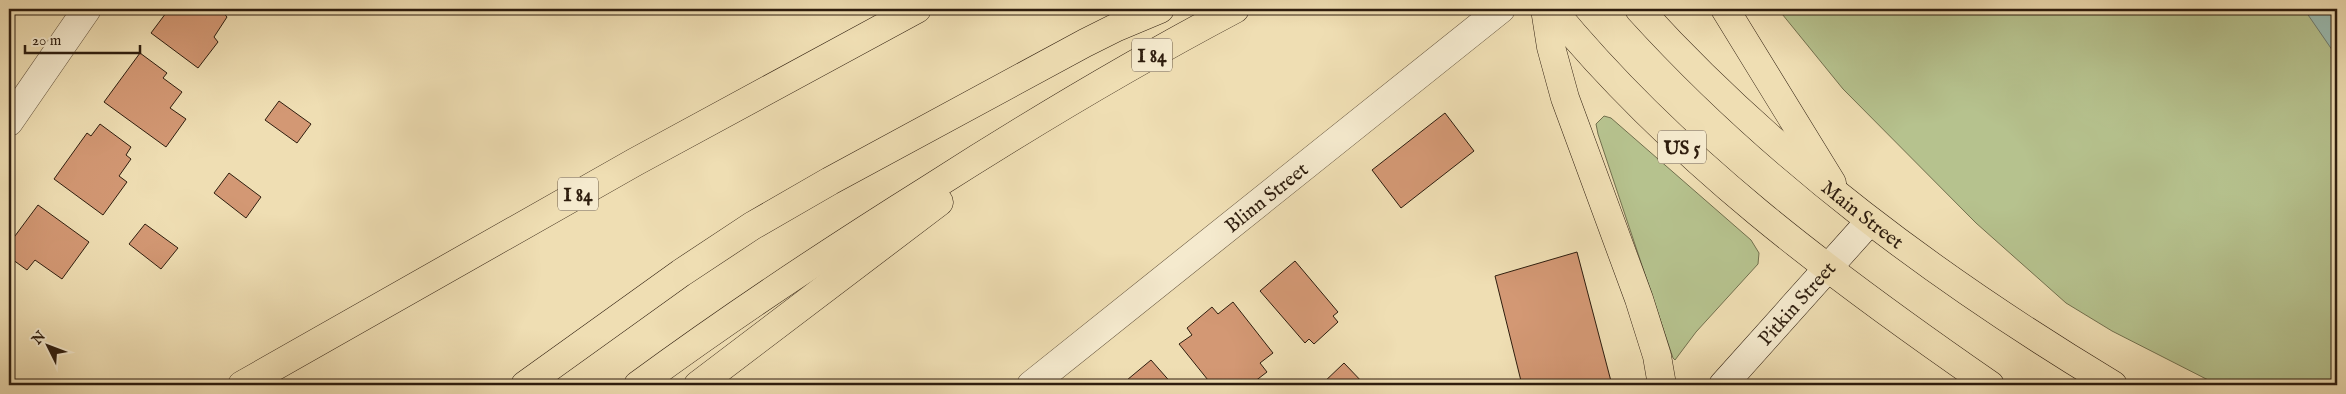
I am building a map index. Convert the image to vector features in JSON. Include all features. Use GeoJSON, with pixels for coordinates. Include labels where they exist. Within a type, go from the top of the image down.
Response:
{"type":"FeatureCollection","features":[{"type":"Feature","properties":{"kind":"highway","name":"I 84"},"geometry":{"type":"LineString","coordinates":[[242,385],[626,166],[917,9]]}},
{"type":"Feature","properties":{"kind":"highway"},"geometry":{"type":"LineString","coordinates":[[526,385],[681,272],[752,226],[830,181],[1085,43],[1117,26],[1160,9]]}},
{"type":"Feature","properties":{"kind":"highway","name":"I 84"},"geometry":{"type":"LineString","coordinates":[[638,385],[840,246],[1069,102],[1236,9]]}},
{"type":"Feature","properties":{"kind":"highway"},"geometry":{"type":"LineString","coordinates":[[1545,9],[1551,47],[1565,98],[1639,299],[1657,356],[1662,385]]}},
{"type":"Feature","properties":{"kind":"highway","name":"US 5"},"geometry":{"type":"LineString","coordinates":[[1552,9],[1611,76],[1667,133],[1732,192],[1828,269],[1990,385]]}},
{"type":"Feature","properties":{"kind":"highway","name":"Main Street"},"geometry":{"type":"LineString","coordinates":[[1639,9],[1722,95],[1784,152],[1845,203],[1980,301],[2113,385]]}},
{"type":"Feature","properties":{"kind":"highway"},"geometry":{"type":"LineString","coordinates":[[1725,9],[1845,203]]}},
{"type":"Feature","properties":{"kind":"highway"},"geometry":{"type":"LineString","coordinates":[[698,385],[1069,102]]}},
{"type":"Feature","properties":{"kind":"street"},"geometry":{"type":"LineString","coordinates":[[9,122],[87,9]]}},
{"type":"Feature","properties":{"kind":"street","name":"Blinn Street"},"geometry":{"type":"LineString","coordinates":[[1031,385],[1501,9]]}},
{"type":"Feature","properties":{"kind":"street","name":"Pitkin Street"},"geometry":{"type":"LineString","coordinates":[[1724,385],[1869,222]]}},
{"type":"Feature","properties":{"kind":"green space"},"geometry":{"type":"Polygon","coordinates":[[[1778,9],[2337,9],[2337,385],[2218,385],[2112,331],[2066,303],[1976,223],[1843,89],[1778,9]]]}},
{"type":"Feature","properties":{"kind":"green space"},"geometry":{"type":"Polygon","coordinates":[[[1604,116],[1611,118],[1751,240],[1759,253],[1758,264],[1696,332],[1675,360],[1598,134],[1596,124],[1604,116]]]}},
{"type":"Feature","properties":{"kind":"water"},"geometry":{"type":"Polygon","coordinates":[[[2304,9],[2337,9],[2337,57],[2304,9]]]}},
{"type":"Feature","properties":{"kind":"building"},"geometry":{"type":"Polygon","coordinates":[[[169,9],[224,9],[222,11],[227,17],[214,37],[218,42],[198,68],[151,33],[169,9]]]}},
{"type":"Feature","properties":{"kind":"building"},"geometry":{"type":"Polygon","coordinates":[[[140,53],[167,73],[163,78],[182,92],[170,108],[186,119],[166,147],[104,102],[140,53]]]}},
{"type":"Feature","properties":{"kind":"building"},"geometry":{"type":"Polygon","coordinates":[[[279,101],[311,124],[297,143],[265,120],[279,101]]]}},
{"type":"Feature","properties":{"kind":"building"},"geometry":{"type":"Polygon","coordinates":[[[1445,113],[1474,151],[1401,208],[1372,170],[1445,113]]]}},
{"type":"Feature","properties":{"kind":"building"},"geometry":{"type":"Polygon","coordinates":[[[100,124],[131,147],[126,155],[131,159],[119,176],[127,182],[103,215],[54,179],[87,133],[91,136],[100,124]]]}},
{"type":"Feature","properties":{"kind":"building"},"geometry":{"type":"Polygon","coordinates":[[[229,173],[261,197],[246,218],[214,193],[229,173]]]}},
{"type":"Feature","properties":{"kind":"building"},"geometry":{"type":"Polygon","coordinates":[[[38,205],[89,242],[62,279],[35,260],[27,270],[9,257],[9,244],[38,205]]]}},
{"type":"Feature","properties":{"kind":"building"},"geometry":{"type":"Polygon","coordinates":[[[145,224],[178,248],[161,269],[129,244],[145,224]]]}},
{"type":"Feature","properties":{"kind":"building"},"geometry":{"type":"Polygon","coordinates":[[[1577,252],[1612,385],[1522,385],[1495,276],[1577,252]]]}},
{"type":"Feature","properties":{"kind":"building"},"geometry":{"type":"Polygon","coordinates":[[[1295,261],[1338,312],[1333,316],[1338,322],[1314,344],[1309,339],[1305,343],[1260,291],[1295,261]]]}},
{"type":"Feature","properties":{"kind":"building"},"geometry":{"type":"Polygon","coordinates":[[[1233,302],[1273,353],[1260,363],[1267,372],[1250,385],[1212,385],[1179,344],[1192,335],[1187,328],[1212,307],[1218,314],[1233,302]]]}},
{"type":"Feature","properties":{"kind":"building"},"geometry":{"type":"Polygon","coordinates":[[[1151,360],[1173,385],[1121,385],[1151,360]]]}},
{"type":"Feature","properties":{"kind":"building"},"geometry":{"type":"Polygon","coordinates":[[[1344,363],[1365,385],[1321,385],[1344,363]]]}}]}
